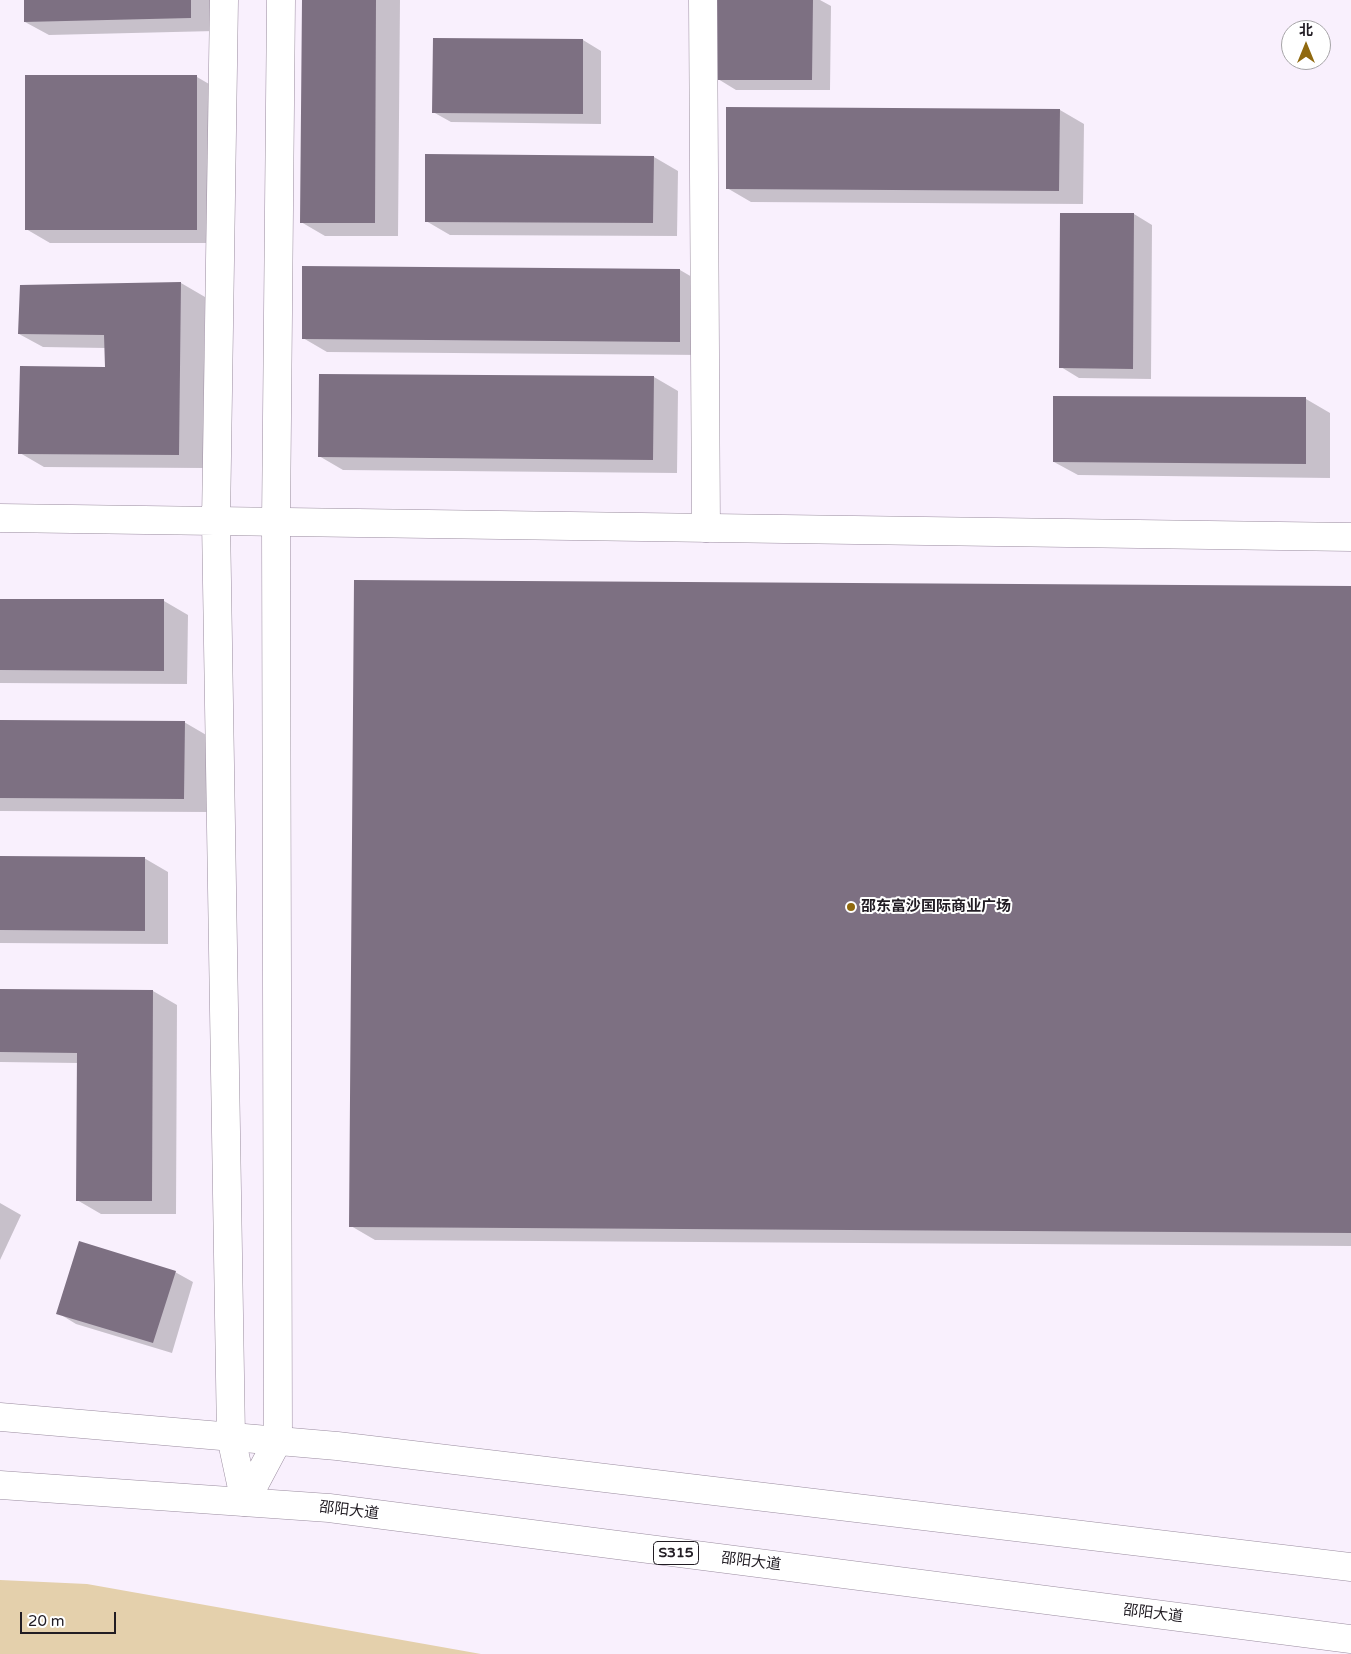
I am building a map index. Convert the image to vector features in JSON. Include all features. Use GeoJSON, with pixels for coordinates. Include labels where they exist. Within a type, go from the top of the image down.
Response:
{"type":"FeatureCollection","features":[{"type":"Feature","properties":{"kind":"street"},"geometry":{"type":"LineString","coordinates":[[224,0],[216,521],[231,1436],[245,1502]]}},
{"type":"Feature","properties":{"kind":"street"},"geometry":{"type":"LineString","coordinates":[[245,1502],[278,1440],[276,522],[281,0]]}},
{"type":"Feature","properties":{"kind":"street"},"geometry":{"type":"LineString","coordinates":[[703,0],[706,528]]}},
{"type":"Feature","properties":{"kind":"street"},"geometry":{"type":"LineString","coordinates":[[0,518],[1351,537]]}},
{"type":"Feature","properties":{"kind":"street"},"geometry":{"type":"LineString","coordinates":[[0,1417],[346,1447],[1351,1567]]}},
{"type":"Feature","properties":{"kind":"street","name":"邵阳大道"},"geometry":{"type":"LineString","coordinates":[[0,1485],[329,1508],[1351,1640]]}},
{"type":"Feature","properties":{"kind":"shaded area"},"geometry":{"type":"Polygon","coordinates":[[[0,1580],[87,1584],[481,1654],[0,1654],[0,1580]]]}},
{"type":"Feature","properties":{"kind":"building"},"geometry":{"type":"Polygon","coordinates":[[[24,0],[191,0],[191,18],[24,22],[24,0]]]}},
{"type":"Feature","properties":{"kind":"building"},"geometry":{"type":"Polygon","coordinates":[[[302,0],[376,0],[375,223],[300,223],[302,0]]]}},
{"type":"Feature","properties":{"kind":"building"},"geometry":{"type":"Polygon","coordinates":[[[717,0],[813,0],[812,80],[717,80],[717,0]]]}},
{"type":"Feature","properties":{"kind":"building"},"geometry":{"type":"Polygon","coordinates":[[[433,38],[583,39],[583,114],[432,113],[433,38]]]}},
{"type":"Feature","properties":{"kind":"building"},"geometry":{"type":"Polygon","coordinates":[[[25,75],[197,75],[197,230],[25,230],[25,75]]]}},
{"type":"Feature","properties":{"kind":"building"},"geometry":{"type":"Polygon","coordinates":[[[726,107],[1060,109],[1059,191],[726,189],[726,107]]]}},
{"type":"Feature","properties":{"kind":"building"},"geometry":{"type":"Polygon","coordinates":[[[425,154],[654,156],[653,223],[425,222],[425,154]]]}},
{"type":"Feature","properties":{"kind":"building"},"geometry":{"type":"Polygon","coordinates":[[[1060,213],[1134,213],[1133,369],[1059,368],[1060,213]]]}},
{"type":"Feature","properties":{"kind":"building"},"geometry":{"type":"Polygon","coordinates":[[[302,266],[680,269],[680,342],[302,339],[302,266]]]}},
{"type":"Feature","properties":{"kind":"building"},"geometry":{"type":"Polygon","coordinates":[[[181,282],[179,455],[18,454],[20,366],[105,367],[104,335],[18,334],[20,285],[181,282]]]}},
{"type":"Feature","properties":{"kind":"building"},"geometry":{"type":"Polygon","coordinates":[[[319,374],[654,376],[653,460],[318,457],[319,374]]]}},
{"type":"Feature","properties":{"kind":"building"},"geometry":{"type":"Polygon","coordinates":[[[1053,396],[1306,397],[1306,464],[1053,462],[1053,396]]]}},
{"type":"Feature","properties":{"kind":"building","name":"邵东富沙国际商业广场"},"geometry":{"type":"Polygon","coordinates":[[[354,580],[1351,586],[1351,1233],[349,1227],[354,580]]]}},
{"type":"Feature","properties":{"kind":"building"},"geometry":{"type":"Polygon","coordinates":[[[0,599],[164,599],[164,671],[0,670],[0,599]]]}},
{"type":"Feature","properties":{"kind":"building"},"geometry":{"type":"Polygon","coordinates":[[[0,720],[185,721],[184,799],[0,798],[0,720]]]}},
{"type":"Feature","properties":{"kind":"building"},"geometry":{"type":"Polygon","coordinates":[[[0,856],[145,857],[145,931],[0,930],[0,856]]]}},
{"type":"Feature","properties":{"kind":"building"},"geometry":{"type":"Polygon","coordinates":[[[0,989],[153,990],[152,1201],[76,1201],[77,1053],[0,1052],[0,989]]]}},
{"type":"Feature","properties":{"kind":"building"},"geometry":{"type":"Polygon","coordinates":[[[79,1241],[176,1271],[153,1343],[56,1314],[79,1241]]]}},
{"type":"Feature","properties":{"kind":"place","name":"邵东富沙国际商业广场"},"geometry":{"type":"Point","coordinates":[851,907]}}]}
